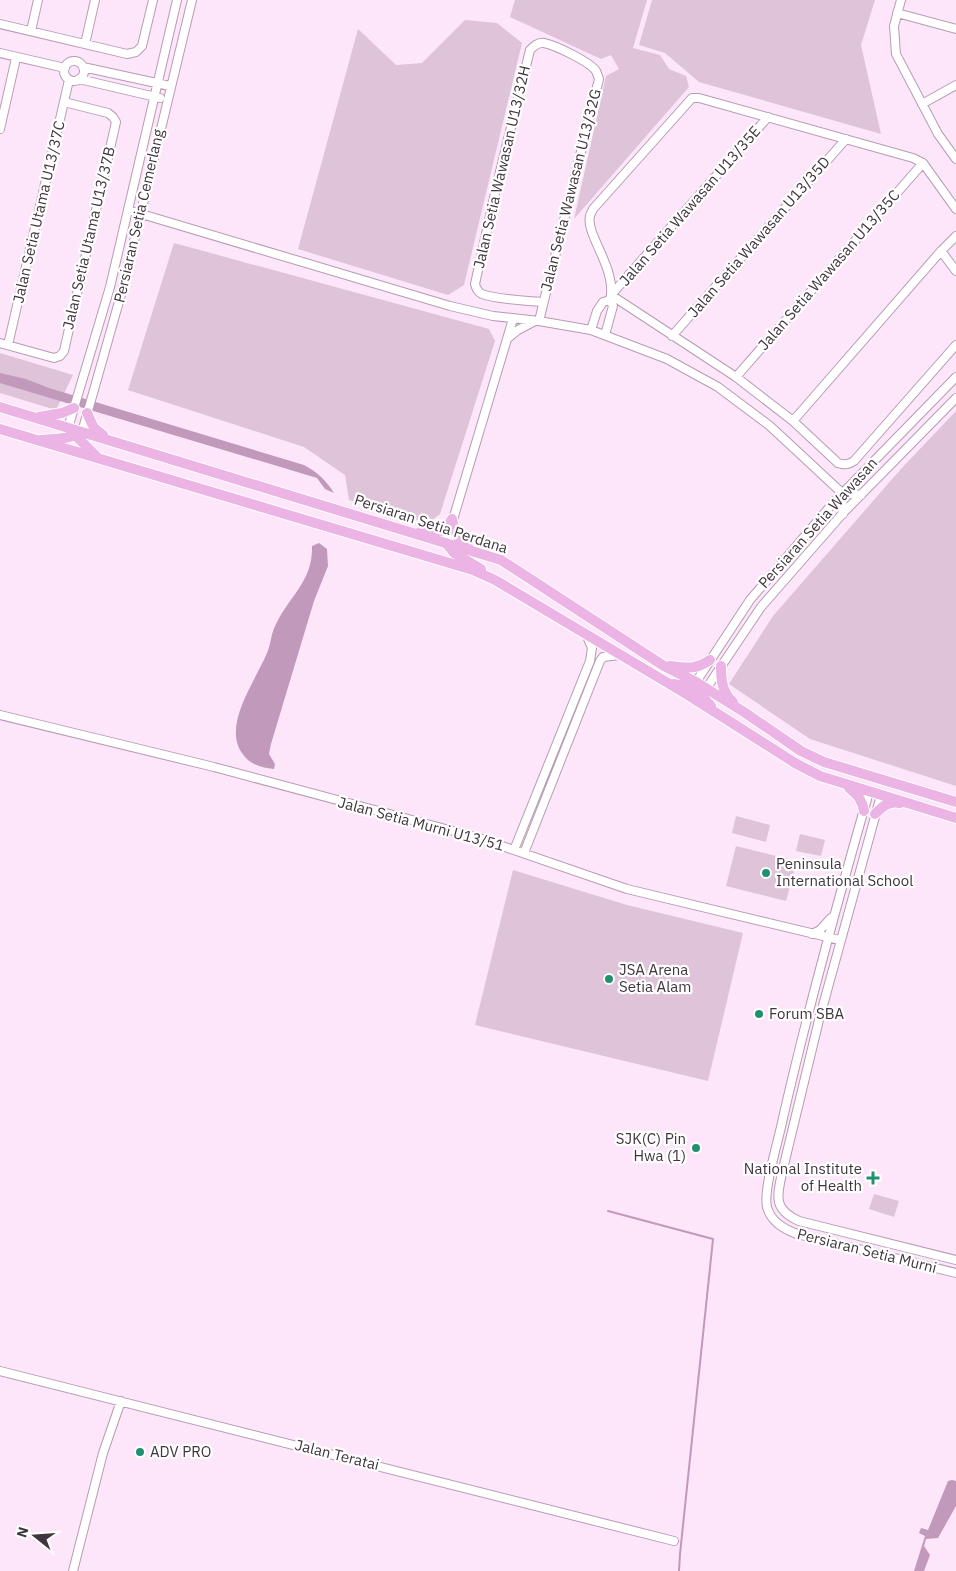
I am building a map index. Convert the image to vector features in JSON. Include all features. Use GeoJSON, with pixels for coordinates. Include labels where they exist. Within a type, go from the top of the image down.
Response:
{"type":"FeatureCollection","features":[{"type":"Feature","properties":{"kind":"main road","name":"Persiaran Setia Perdana"},"geometry":{"type":"LineString","coordinates":[[0,407],[75,432],[111,440],[501,560],[664,666],[744,712],[801,751],[824,762],[956,802]]}},
{"type":"Feature","properties":{"kind":"main road"},"geometry":{"type":"LineString","coordinates":[[33,417],[53,415],[75,407]]}},
{"type":"Feature","properties":{"kind":"main road"},"geometry":{"type":"LineString","coordinates":[[88,412],[94,428],[111,440]]}},
{"type":"Feature","properties":{"kind":"main road","name":"Persiaran Setia Perdana"},"geometry":{"type":"LineString","coordinates":[[0,429],[471,569],[491,578],[586,634],[795,763],[820,776],[876,791],[956,818]]}},
{"type":"Feature","properties":{"kind":"main road"},"geometry":{"type":"LineString","coordinates":[[38,440],[65,439],[75,432],[100,459]]}},
{"type":"Feature","properties":{"kind":"main road"},"geometry":{"type":"LineString","coordinates":[[409,532],[439,532],[448,527],[452,519]]}},
{"type":"Feature","properties":{"kind":"main road"},"geometry":{"type":"LineString","coordinates":[[452,519],[456,535],[461,542],[482,554]]}},
{"type":"Feature","properties":{"kind":"main road"},"geometry":{"type":"LineString","coordinates":[[446,543],[454,553],[479,566],[491,578]]}},
{"type":"Feature","properties":{"kind":"main road"},"geometry":{"type":"LineString","coordinates":[[664,666],[694,668],[710,660]]}},
{"type":"Feature","properties":{"kind":"main road"},"geometry":{"type":"LineString","coordinates":[[721,666],[724,690],[729,698],[744,712]]}},
{"type":"Feature","properties":{"kind":"main road"},"geometry":{"type":"LineString","coordinates":[[668,684],[700,687],[718,715]]}},
{"type":"Feature","properties":{"kind":"main road"},"geometry":{"type":"LineString","coordinates":[[856,772],[873,781],[876,791],[884,784],[894,787],[901,786]]}},
{"type":"Feature","properties":{"kind":"main road"},"geometry":{"type":"LineString","coordinates":[[845,784],[859,796],[864,811]]}},
{"type":"Feature","properties":{"kind":"main road"},"geometry":{"type":"LineString","coordinates":[[875,814],[884,805],[890,803],[913,805]]}},
{"type":"Feature","properties":{"kind":"street"},"geometry":{"type":"LineString","coordinates":[[31,31],[38,0]]}},
{"type":"Feature","properties":{"kind":"street"},"geometry":{"type":"LineString","coordinates":[[85,44],[95,0]]}},
{"type":"Feature","properties":{"kind":"street"},"geometry":{"type":"LineString","coordinates":[[0,24],[127,54],[136,52],[142,46],[153,0]]}},
{"type":"Feature","properties":{"kind":"street","name":"Persiaran Setia Cemerlang"},"geometry":{"type":"LineString","coordinates":[[75,432],[75,407],[110,286],[177,0]]}},
{"type":"Feature","properties":{"kind":"street","name":"Persiaran Setia Cemerlang"},"geometry":{"type":"LineString","coordinates":[[75,432],[88,412],[122,291],[192,0]]}},
{"type":"Feature","properties":{"kind":"street"},"geometry":{"type":"LineString","coordinates":[[901,0],[894,26],[896,54],[938,134],[956,160]]}},
{"type":"Feature","properties":{"kind":"street"},"geometry":{"type":"LineString","coordinates":[[897,13],[956,29]]}},
{"type":"Feature","properties":{"kind":"street","name":"Jalan Setia Wawasan U13/32G"},"geometry":{"type":"LineString","coordinates":[[530,50],[536,44],[543,43],[565,51],[589,64],[596,71],[599,79],[538,321]]}},
{"type":"Feature","properties":{"kind":"street","name":"Jalan Setia Wawasan U13/32H"},"geometry":{"type":"LineString","coordinates":[[530,50],[475,284],[477,290],[482,294],[543,302]]}},
{"type":"Feature","properties":{"kind":"street"},"geometry":{"type":"LineString","coordinates":[[0,54],[65,68]]}},
{"type":"Feature","properties":{"kind":"street"},"geometry":{"type":"LineString","coordinates":[[0,128],[16,58]]}},
{"type":"Feature","properties":{"kind":"street"},"geometry":{"type":"LineString","coordinates":[[167,100],[80,79],[69,80],[66,76],[65,68],[68,63],[74,61],[83,67],[150,82],[159,80],[170,86]]}},
{"type":"Feature","properties":{"kind":"street"},"geometry":{"type":"LineString","coordinates":[[80,79],[84,74],[83,67]]}},
{"type":"Feature","properties":{"kind":"street","name":"Jalan Setia Utama U13/37C"},"geometry":{"type":"LineString","coordinates":[[4,344],[69,80]]}},
{"type":"Feature","properties":{"kind":"street"},"geometry":{"type":"LineString","coordinates":[[922,104],[956,85]]}},
{"type":"Feature","properties":{"kind":"street"},"geometry":{"type":"LineString","coordinates":[[145,95],[152,107]]}},
{"type":"Feature","properties":{"kind":"street"},"geometry":{"type":"LineString","coordinates":[[605,335],[613,306],[610,298],[609,271],[590,227],[589,217],[593,209],[692,98],[699,98],[913,158],[923,163],[956,209]]}},
{"type":"Feature","properties":{"kind":"street","name":"Jalan Setia Utama U13/37B"},"geometry":{"type":"LineString","coordinates":[[4,344],[54,358],[60,356],[64,351],[116,122],[108,113],[64,102]]}},
{"type":"Feature","properties":{"kind":"street","name":"Jalan Setia Wawasan U13/35E"},"geometry":{"type":"LineString","coordinates":[[591,330],[602,302],[610,298],[768,117]]}},
{"type":"Feature","properties":{"kind":"street","name":"Jalan Setia Wawasan U13/35D"},"geometry":{"type":"LineString","coordinates":[[672,336],[846,139]]}},
{"type":"Feature","properties":{"kind":"street","name":"Jalan Setia Wawasan U13/35C"},"geometry":{"type":"LineString","coordinates":[[736,377],[923,163]]}},
{"type":"Feature","properties":{"kind":"street"},"geometry":{"type":"LineString","coordinates":[[128,210],[440,303],[497,317],[538,321],[591,330],[668,359],[718,387],[770,426],[842,493],[861,495]]}},
{"type":"Feature","properties":{"kind":"street"},"geometry":{"type":"LineString","coordinates":[[793,421],[956,236]]}},
{"type":"Feature","properties":{"kind":"street"},"geometry":{"type":"LineString","coordinates":[[941,251],[956,271]]}},
{"type":"Feature","properties":{"kind":"street"},"geometry":{"type":"LineString","coordinates":[[610,298],[736,377],[793,421],[838,463],[844,465],[854,461],[956,345]]}},
{"type":"Feature","properties":{"kind":"street"},"geometry":{"type":"LineString","coordinates":[[497,317],[506,328],[507,339]]}},
{"type":"Feature","properties":{"kind":"street"},"geometry":{"type":"LineString","coordinates":[[446,543],[514,319]]}},
{"type":"Feature","properties":{"kind":"street"},"geometry":{"type":"LineString","coordinates":[[507,339],[518,330],[538,321]]}},
{"type":"Feature","properties":{"kind":"street","name":"Persiaran Setia Wawasan"},"geometry":{"type":"LineString","coordinates":[[700,687],[710,660],[750,600],[842,493],[956,377]]}},
{"type":"Feature","properties":{"kind":"street","name":"Persiaran Setia Wawasan"},"geometry":{"type":"LineString","coordinates":[[700,687],[721,666],[760,607],[842,514],[956,398]]}},
{"type":"Feature","properties":{"kind":"street"},"geometry":{"type":"LineString","coordinates":[[842,493],[842,514]]}},
{"type":"Feature","properties":{"kind":"street"},"geometry":{"type":"LineString","coordinates":[[514,850],[590,661],[592,648],[586,634]]}},
{"type":"Feature","properties":{"kind":"street"},"geometry":{"type":"LineString","coordinates":[[524,853],[600,661],[603,657],[620,655]]}},
{"type":"Feature","properties":{"kind":"street","name":"Jalan Setia Murni U13/51"},"geometry":{"type":"LineString","coordinates":[[0,716],[214,767],[479,838],[627,889],[840,940]]}},
{"type":"Feature","properties":{"kind":"street","name":"Persiaran Setia Murni"},"geometry":{"type":"LineString","coordinates":[[876,791],[864,811],[801,1038],[771,1170],[767,1193],[767,1208],[773,1219],[782,1228],[797,1234],[956,1273]]}},
{"type":"Feature","properties":{"kind":"street","name":"Persiaran Setia Murni"},"geometry":{"type":"LineString","coordinates":[[876,791],[875,814],[840,940],[782,1173],[778,1195],[779,1205],[783,1212],[799,1221],[955,1260]]}},
{"type":"Feature","properties":{"kind":"street"},"geometry":{"type":"LineString","coordinates":[[823,957],[819,942],[812,934],[820,930],[834,915]]}},
{"type":"Feature","properties":{"kind":"street","name":"Jalan Teratai"},"geometry":{"type":"LineString","coordinates":[[0,1371],[674,1541]]}},
{"type":"Feature","properties":{"kind":"street"},"geometry":{"type":"LineString","coordinates":[[73,1571],[103,1453],[121,1401]]}},
{"type":"Feature","properties":{"kind":"shaded area"},"geometry":{"type":"Polygon","coordinates":[[[515,0],[647,0],[633,48],[660,55],[669,69],[686,76],[689,87],[574,219],[606,76],[619,69],[611,55],[601,59],[510,17],[515,0]]]}},
{"type":"Feature","properties":{"kind":"shaded area"},"geometry":{"type":"Polygon","coordinates":[[[652,0],[875,0],[861,45],[881,134],[699,82],[665,53],[639,45],[652,0]]]}},
{"type":"Feature","properties":{"kind":"shaded area"},"geometry":{"type":"Polygon","coordinates":[[[465,20],[497,23],[522,43],[464,285],[448,295],[298,249],[358,29],[396,65],[422,63],[465,20]]]}},
{"type":"Feature","properties":{"kind":"shaded area"},"geometry":{"type":"Polygon","coordinates":[[[174,243],[489,329],[495,341],[440,514],[428,523],[349,500],[345,475],[304,447],[128,390],[174,243]]]}},
{"type":"Feature","properties":{"kind":"shaded area"},"geometry":{"type":"Polygon","coordinates":[[[0,353],[73,375],[56,410],[0,393],[0,353]]]}},
{"type":"Feature","properties":{"kind":"shaded area"},"geometry":{"type":"Polygon","coordinates":[[[0,373],[26,379],[49,388],[304,465],[321,477],[334,493],[325,489],[317,478],[0,383],[0,373]]]}},
{"type":"Feature","properties":{"kind":"shaded area"},"geometry":{"type":"Polygon","coordinates":[[[956,411],[956,786],[810,739],[729,684],[773,616],[900,470],[956,411]]]}},
{"type":"Feature","properties":{"kind":"shaded area"},"geometry":{"type":"Polygon","coordinates":[[[319,543],[327,549],[328,566],[314,601],[271,744],[269,754],[275,764],[274,769],[256,765],[245,757],[237,742],[238,716],[267,653],[276,624],[300,587],[309,569],[312,546],[319,543]]]}},
{"type":"Feature","properties":{"kind":"shaded area"},"geometry":{"type":"Polygon","coordinates":[[[736,816],[770,825],[766,842],[732,833],[736,816]]]}},
{"type":"Feature","properties":{"kind":"shaded area"},"geometry":{"type":"Polygon","coordinates":[[[800,834],[825,840],[821,856],[796,851],[800,834]]]}},
{"type":"Feature","properties":{"kind":"shaded area"},"geometry":{"type":"Polygon","coordinates":[[[736,846],[797,861],[786,901],[726,886],[736,846]]]}},
{"type":"Feature","properties":{"kind":"shaded area","name":"JSA Arena Setia Alam"},"geometry":{"type":"Polygon","coordinates":[[[513,870],[627,905],[743,933],[708,1081],[475,1025],[513,870]]]}},
{"type":"Feature","properties":{"kind":"shaded area"},"geometry":{"type":"Polygon","coordinates":[[[874,1194],[899,1201],[894,1217],[869,1209],[874,1194]]]}},
{"type":"Feature","properties":{"kind":"shaded area"},"geometry":{"type":"Polygon","coordinates":[[[948,1481],[956,1481],[956,1506],[938,1538],[926,1539],[924,1546],[930,1555],[924,1571],[914,1571],[925,1536],[919,1533],[921,1528],[928,1530],[948,1481]]]}},
{"type":"Feature","properties":{"kind":"waterway"},"geometry":{"type":"LineString","coordinates":[[608,1211],[713,1239],[679,1571]]}},
{"type":"Feature","properties":{"kind":"place","name":"Peninsula International School"},"geometry":{"type":"Point","coordinates":[766,873]}},
{"type":"Feature","properties":{"kind":"place","name":"JSA Arena Setia Alam"},"geometry":{"type":"Point","coordinates":[609,979]}},
{"type":"Feature","properties":{"kind":"place","name":"Forum SBA"},"geometry":{"type":"Point","coordinates":[759,1014]}},
{"type":"Feature","properties":{"kind":"place","name":"SJK(C) Pin Hwa (1)"},"geometry":{"type":"Point","coordinates":[696,1148]}},
{"type":"Feature","properties":{"kind":"place","name":"National Institute of Health"},"geometry":{"type":"Point","coordinates":[873,1178]}},
{"type":"Feature","properties":{"kind":"place","name":"ADV PRO"},"geometry":{"type":"Point","coordinates":[140,1452]}}]}
